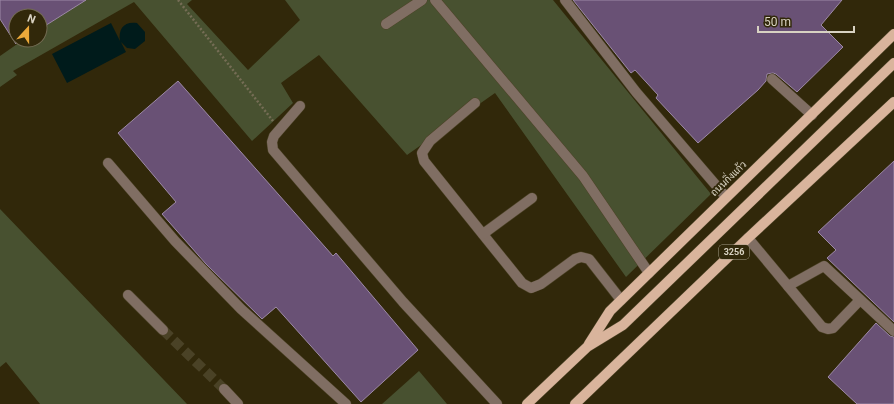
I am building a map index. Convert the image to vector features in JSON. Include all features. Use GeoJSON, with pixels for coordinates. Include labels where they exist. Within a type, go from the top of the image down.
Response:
{"type":"FeatureCollection","features":[{"type":"Feature","properties":{"kind":"main road","name":"ถนนกิ่งแก้ว"},"geometry":{"type":"LineString","coordinates":[[587,347],[610,311],[894,34]]}},
{"type":"Feature","properties":{"kind":"main road","name":"ถนนกิ่งแก้ว"},"geometry":{"type":"LineString","coordinates":[[527,404],[587,347],[623,324],[894,64]]}},
{"type":"Feature","properties":{"kind":"main road","name":"3256"},"geometry":{"type":"LineString","coordinates":[[575,404],[748,238],[894,102]]}},
{"type":"Feature","properties":{"kind":"lane"},"geometry":{"type":"LineString","coordinates":[[386,24],[422,0]]}},
{"type":"Feature","properties":{"kind":"lane"},"geometry":{"type":"LineString","coordinates":[[435,0],[583,176],[649,273]]}},
{"type":"Feature","properties":{"kind":"lane"},"geometry":{"type":"LineString","coordinates":[[565,0],[636,92],[726,197]]}},
{"type":"Feature","properties":{"kind":"lane"},"geometry":{"type":"LineString","coordinates":[[772,78],[812,114]]}},
{"type":"Feature","properties":{"kind":"lane"},"geometry":{"type":"LineString","coordinates":[[475,103],[430,141],[422,152],[424,161],[522,283],[531,288],[541,284],[575,259],[581,257],[589,259],[621,300]]}},
{"type":"Feature","properties":{"kind":"lane"},"geometry":{"type":"LineString","coordinates":[[300,106],[274,136],[272,142],[273,150],[403,302],[497,404]]}},
{"type":"Feature","properties":{"kind":"lane"},"geometry":{"type":"LineString","coordinates":[[108,163],[175,241],[241,309],[346,404]]}},
{"type":"Feature","properties":{"kind":"lane"},"geometry":{"type":"LineString","coordinates":[[483,234],[532,198]]}},
{"type":"Feature","properties":{"kind":"lane"},"geometry":{"type":"LineString","coordinates":[[748,238],[822,327],[828,329],[833,328],[860,300]]}},
{"type":"Feature","properties":{"kind":"lane"},"geometry":{"type":"LineString","coordinates":[[788,286],[824,266],[894,331]]}},
{"type":"Feature","properties":{"kind":"lane"},"geometry":{"type":"LineString","coordinates":[[128,296],[163,330]]}},
{"type":"Feature","properties":{"kind":"lane"},"geometry":{"type":"LineString","coordinates":[[224,390],[238,404]]}},
{"type":"Feature","properties":{"kind":"path"},"geometry":{"type":"LineString","coordinates":[[178,0],[280,130]]}},
{"type":"Feature","properties":{"kind":"green space"},"geometry":{"type":"Polygon","coordinates":[[[79,0],[192,0],[187,4],[248,70],[300,20],[285,0],[553,0],[711,194],[626,277],[495,93],[407,155],[319,55],[281,83],[293,103],[252,141],[134,2],[13,71],[17,75],[0,87],[0,56],[12,48],[48,48],[48,24],[81,3],[79,0]]]}},
{"type":"Feature","properties":{"kind":"green space"},"geometry":{"type":"Polygon","coordinates":[[[0,209],[187,404],[40,404],[6,362],[0,367],[0,209]]]}},
{"type":"Feature","properties":{"kind":"green space"},"geometry":{"type":"Polygon","coordinates":[[[419,371],[447,404],[382,404],[419,371]]]}},
{"type":"Feature","properties":{"kind":"water"},"geometry":{"type":"Polygon","coordinates":[[[111,23],[120,41],[120,33],[123,27],[129,23],[137,23],[145,32],[145,41],[135,49],[127,48],[121,42],[126,52],[67,83],[52,54],[111,23]]]}},
{"type":"Feature","properties":{"kind":"building"},"geometry":{"type":"Polygon","coordinates":[[[0,0],[86,0],[48,24],[48,8],[8,8],[8,32],[0,19],[0,0]]]}},
{"type":"Feature","properties":{"kind":"building"},"geometry":{"type":"Polygon","coordinates":[[[573,0],[842,0],[821,25],[843,47],[797,92],[776,74],[767,74],[766,81],[758,90],[698,143],[656,98],[658,95],[635,70],[631,73],[573,0]]]}},
{"type":"Feature","properties":{"kind":"building"},"geometry":{"type":"Polygon","coordinates":[[[178,81],[333,256],[336,253],[418,350],[361,402],[276,307],[262,319],[206,264],[162,214],[176,202],[118,133],[178,81]]]}},
{"type":"Feature","properties":{"kind":"building"},"geometry":{"type":"Polygon","coordinates":[[[894,161],[894,322],[827,258],[836,250],[818,232],[894,161]]]}},
{"type":"Feature","properties":{"kind":"building"},"geometry":{"type":"Polygon","coordinates":[[[876,323],[890,336],[894,337],[894,404],[857,404],[828,377],[876,323]]]}},
{"type":"Feature","properties":{"kind":"tunnel"},"geometry":{"type":"LineString","coordinates":[[163,330],[224,389]]}}]}
